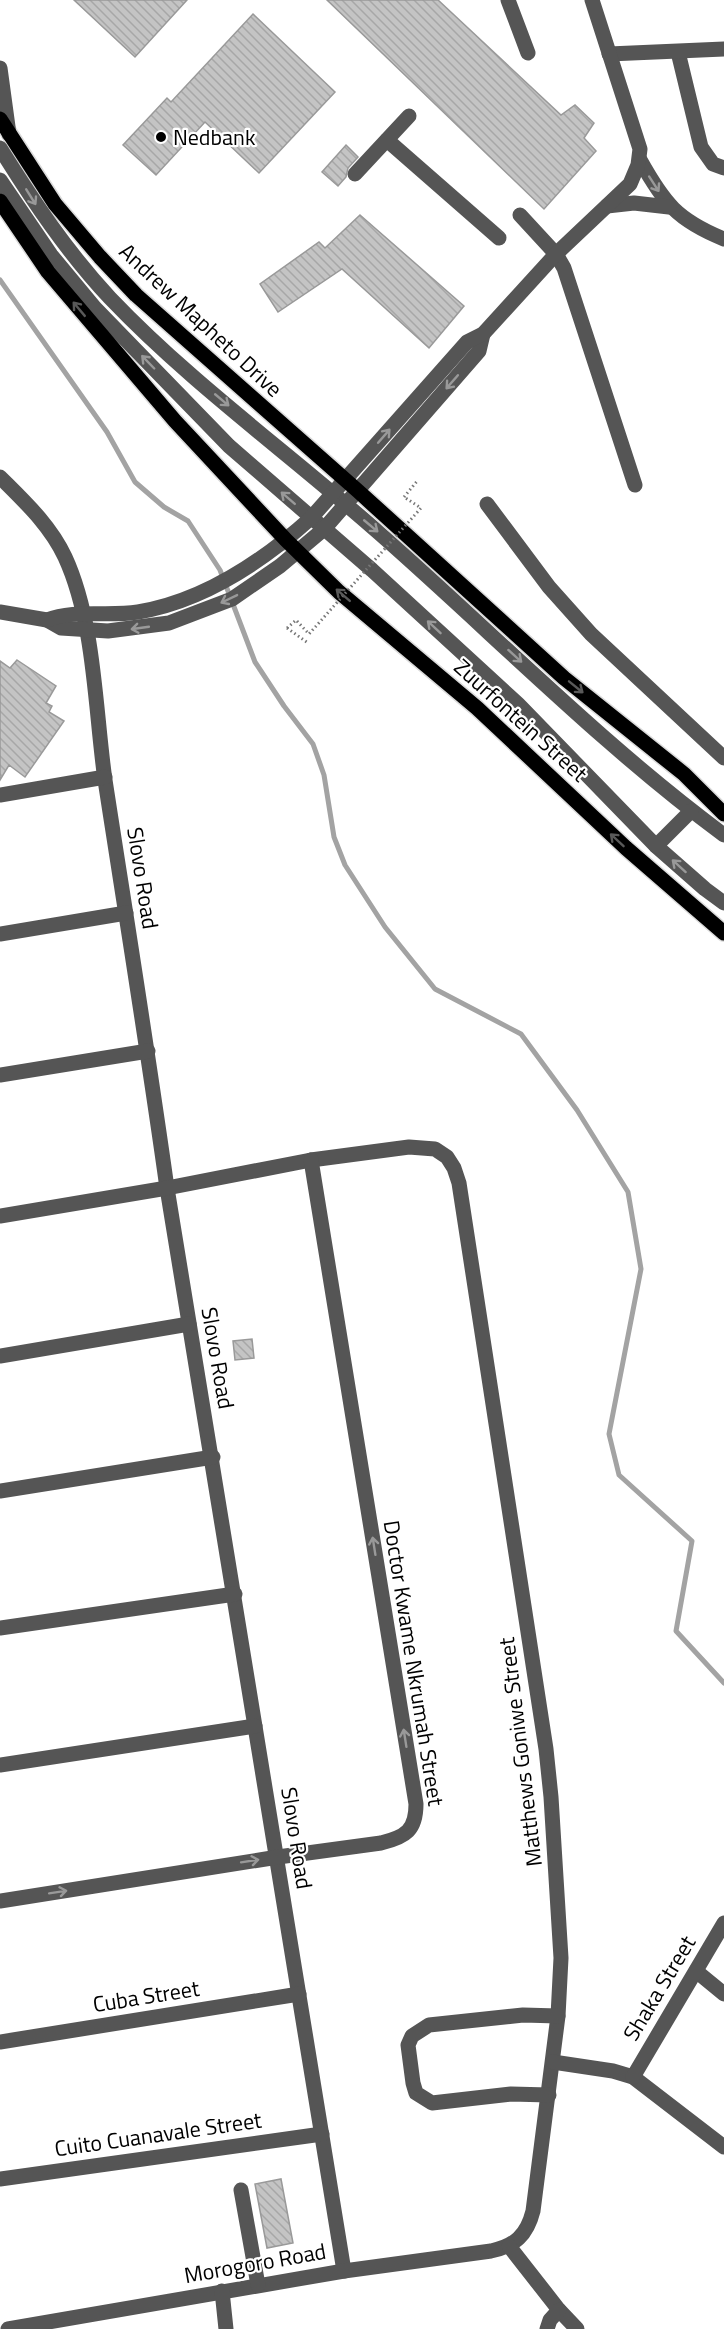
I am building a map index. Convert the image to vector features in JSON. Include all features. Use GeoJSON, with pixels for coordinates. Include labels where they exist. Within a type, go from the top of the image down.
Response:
{"type":"FeatureCollection","features":[{"type":"Feature","properties":{"kind":"main road","name":"Andrew Mapheto Drive"},"geometry":{"type":"LineString","coordinates":[[0,119],[56,204],[100,257],[136,295],[345,480]]}},
{"type":"Feature","properties":{"kind":"main road"},"geometry":{"type":"LineString","coordinates":[[0,201],[48,272],[63,290],[175,421],[286,540]]}},
{"type":"Feature","properties":{"kind":"main road"},"geometry":{"type":"LineString","coordinates":[[345,480],[564,678],[684,774],[724,814]]}},
{"type":"Feature","properties":{"kind":"main road","name":"Zuurfontein Street"},"geometry":{"type":"LineString","coordinates":[[286,540],[339,592],[477,708],[626,849],[724,933]]}},
{"type":"Feature","properties":{"kind":"street"},"geometry":{"type":"LineString","coordinates":[[508,0],[528,53]]}},
{"type":"Feature","properties":{"kind":"street"},"geometry":{"type":"LineString","coordinates":[[592,0],[637,136],[640,160],[669,207],[693,224],[724,239]]}},
{"type":"Feature","properties":{"kind":"street"},"geometry":{"type":"LineString","coordinates":[[609,54],[724,49]]}},
{"type":"Feature","properties":{"kind":"street"},"geometry":{"type":"LineString","coordinates":[[678,52],[701,147],[713,164],[724,168]]}},
{"type":"Feature","properties":{"kind":"street"},"geometry":{"type":"LineString","coordinates":[[0,68],[9,134]]}},
{"type":"Feature","properties":{"kind":"street"},"geometry":{"type":"LineString","coordinates":[[355,174],[409,116]]}},
{"type":"Feature","properties":{"kind":"street"},"geometry":{"type":"LineString","coordinates":[[387,140],[499,238]]}},
{"type":"Feature","properties":{"kind":"street"},"geometry":{"type":"LineString","coordinates":[[0,148],[39,209],[71,252],[110,297],[195,377],[346,505],[631,761],[724,835]]}},
{"type":"Feature","properties":{"kind":"street"},"geometry":{"type":"LineString","coordinates":[[84,623],[138,612],[187,598],[253,565],[286,540],[333,494],[467,342],[483,334],[556,254],[630,184],[640,160]]}},
{"type":"Feature","properties":{"kind":"street"},"geometry":{"type":"LineString","coordinates":[[0,180],[51,255],[96,308],[229,446],[372,570],[518,704],[656,846],[724,903]]}},
{"type":"Feature","properties":{"kind":"street"},"geometry":{"type":"LineString","coordinates":[[606,206],[634,203],[669,207]]}},
{"type":"Feature","properties":{"kind":"street"},"geometry":{"type":"LineString","coordinates":[[520,215],[556,254],[564,268],[635,485]]}},
{"type":"Feature","properties":{"kind":"street"},"geometry":{"type":"LineString","coordinates":[[0,612],[46,620],[62,614],[84,623],[141,628],[192,615],[232,599],[299,552],[324,529],[479,351],[483,334]]}},
{"type":"Feature","properties":{"kind":"street","name":"Slovo Road"},"geometry":{"type":"LineString","coordinates":[[0,477],[48,526],[73,576],[84,623],[167,1188],[213,1457],[344,2271]]}},
{"type":"Feature","properties":{"kind":"street"},"geometry":{"type":"LineString","coordinates":[[487,504],[549,587],[591,634],[724,758]]}},
{"type":"Feature","properties":{"kind":"street"},"geometry":{"type":"LineString","coordinates":[[0,795],[105,777]]}},
{"type":"Feature","properties":{"kind":"street"},"geometry":{"type":"LineString","coordinates":[[656,846],[691,810]]}},
{"type":"Feature","properties":{"kind":"street"},"geometry":{"type":"LineString","coordinates":[[0,934],[126,913]]}},
{"type":"Feature","properties":{"kind":"street"},"geometry":{"type":"LineString","coordinates":[[0,1075],[148,1051]]}},
{"type":"Feature","properties":{"kind":"street","name":"Matthews Goniwe Street"},"geometry":{"type":"LineString","coordinates":[[311,1161],[409,1147],[435,1149],[447,1157],[459,1183],[546,1749],[560,1930],[558,2016],[532,2217],[524,2234],[509,2246]]}},
{"type":"Feature","properties":{"kind":"street"},"geometry":{"type":"LineString","coordinates":[[0,1216],[311,1161]]}},
{"type":"Feature","properties":{"kind":"street","name":"Doctor Kwame Nkrumah Street"},"geometry":{"type":"LineString","coordinates":[[0,1901],[398,1839],[411,1828],[416,1816],[416,1804],[311,1161]]}},
{"type":"Feature","properties":{"kind":"street"},"geometry":{"type":"LineString","coordinates":[[0,1356],[189,1324]]}},
{"type":"Feature","properties":{"kind":"street"},"geometry":{"type":"LineString","coordinates":[[0,1491],[213,1457]]}},
{"type":"Feature","properties":{"kind":"street"},"geometry":{"type":"LineString","coordinates":[[0,1628],[235,1594]]}},
{"type":"Feature","properties":{"kind":"street"},"geometry":{"type":"LineString","coordinates":[[0,1765],[255,1726]]}},
{"type":"Feature","properties":{"kind":"street","name":"Shaka Street"},"geometry":{"type":"LineString","coordinates":[[633,2077],[724,1923]]}},
{"type":"Feature","properties":{"kind":"street"},"geometry":{"type":"LineString","coordinates":[[696,1971],[724,1994]]}},
{"type":"Feature","properties":{"kind":"street","name":"Cuba Street"},"geometry":{"type":"LineString","coordinates":[[0,2042],[299,1994]]}},
{"type":"Feature","properties":{"kind":"street"},"geometry":{"type":"LineString","coordinates":[[549,2095],[511,2094],[432,2103],[417,2092],[413,2083],[408,2045],[412,2036],[429,2025],[523,2014],[558,2016]]}},
{"type":"Feature","properties":{"kind":"street"},"geometry":{"type":"LineString","coordinates":[[553,2062],[613,2071],[633,2077],[724,2147]]}},
{"type":"Feature","properties":{"kind":"street","name":"Cuito Cuanavale Street"},"geometry":{"type":"LineString","coordinates":[[0,2179],[322,2134]]}},
{"type":"Feature","properties":{"kind":"street"},"geometry":{"type":"LineString","coordinates":[[241,2190],[258,2285]]}},
{"type":"Feature","properties":{"kind":"street"},"geometry":{"type":"LineString","coordinates":[[509,2246],[559,2310],[577,2329]]}},
{"type":"Feature","properties":{"kind":"street","name":"Morogoro Road"},"geometry":{"type":"LineString","coordinates":[[8,2329],[258,2285],[491,2251],[509,2246]]}},
{"type":"Feature","properties":{"kind":"street"},"geometry":{"type":"LineString","coordinates":[[222,2291],[226,2329]]}},
{"type":"Feature","properties":{"kind":"street"},"geometry":{"type":"LineString","coordinates":[[547,2329],[550,2320],[559,2310]]}},
{"type":"Feature","properties":{"kind":"path"},"geometry":{"type":"LineString","coordinates":[[308,643],[287,628],[296,620],[309,634],[421,508],[404,497],[418,480]]}},
{"type":"Feature","properties":{"kind":"building"},"geometry":{"type":"Polygon","coordinates":[[[74,0],[187,0],[135,57],[74,0]]]}},
{"type":"Feature","properties":{"kind":"building"},"geometry":{"type":"Polygon","coordinates":[[[327,0],[438,0],[561,115],[575,105],[594,123],[584,138],[596,151],[544,209],[327,0]]]}},
{"type":"Feature","properties":{"kind":"building"},"geometry":{"type":"Polygon","coordinates":[[[253,14],[335,92],[259,173],[205,122],[156,175],[123,145],[167,98],[171,102],[253,14]]]}},
{"type":"Feature","properties":{"kind":"building"},"geometry":{"type":"Polygon","coordinates":[[[346,145],[358,157],[348,168],[346,177],[338,186],[322,172],[346,145]]]}},
{"type":"Feature","properties":{"kind":"building"},"geometry":{"type":"Polygon","coordinates":[[[360,215],[464,306],[429,348],[342,269],[278,312],[260,284],[319,242],[325,248],[360,215]]]}},
{"type":"Feature","properties":{"kind":"building"},"geometry":{"type":"Polygon","coordinates":[[[17,660],[56,686],[46,703],[52,706],[49,712],[64,721],[25,777],[9,765],[0,780],[0,661],[10,668],[17,660]]]}},
{"type":"Feature","properties":{"kind":"building"},"geometry":{"type":"Polygon","coordinates":[[[252,1339],[254,1358],[235,1360],[233,1341],[252,1339]]]}},
{"type":"Feature","properties":{"kind":"building"},"geometry":{"type":"Polygon","coordinates":[[[281,2179],[293,2243],[267,2248],[255,2184],[281,2179]]]}},
{"type":"Feature","properties":{"kind":"waterway"},"geometry":{"type":"LineString","coordinates":[[0,280],[107,432],[135,482],[164,507],[188,521],[220,570],[255,662],[313,744],[324,775],[334,837],[345,865],[385,927],[435,989],[521,1034],[577,1110],[628,1192],[641,1269],[609,1434],[619,1475],[692,1541],[676,1631],[724,1683]]}},
{"type":"Feature","properties":{"kind":"place","name":"Nedbank"},"geometry":{"type":"Point","coordinates":[161,137]}}]}
